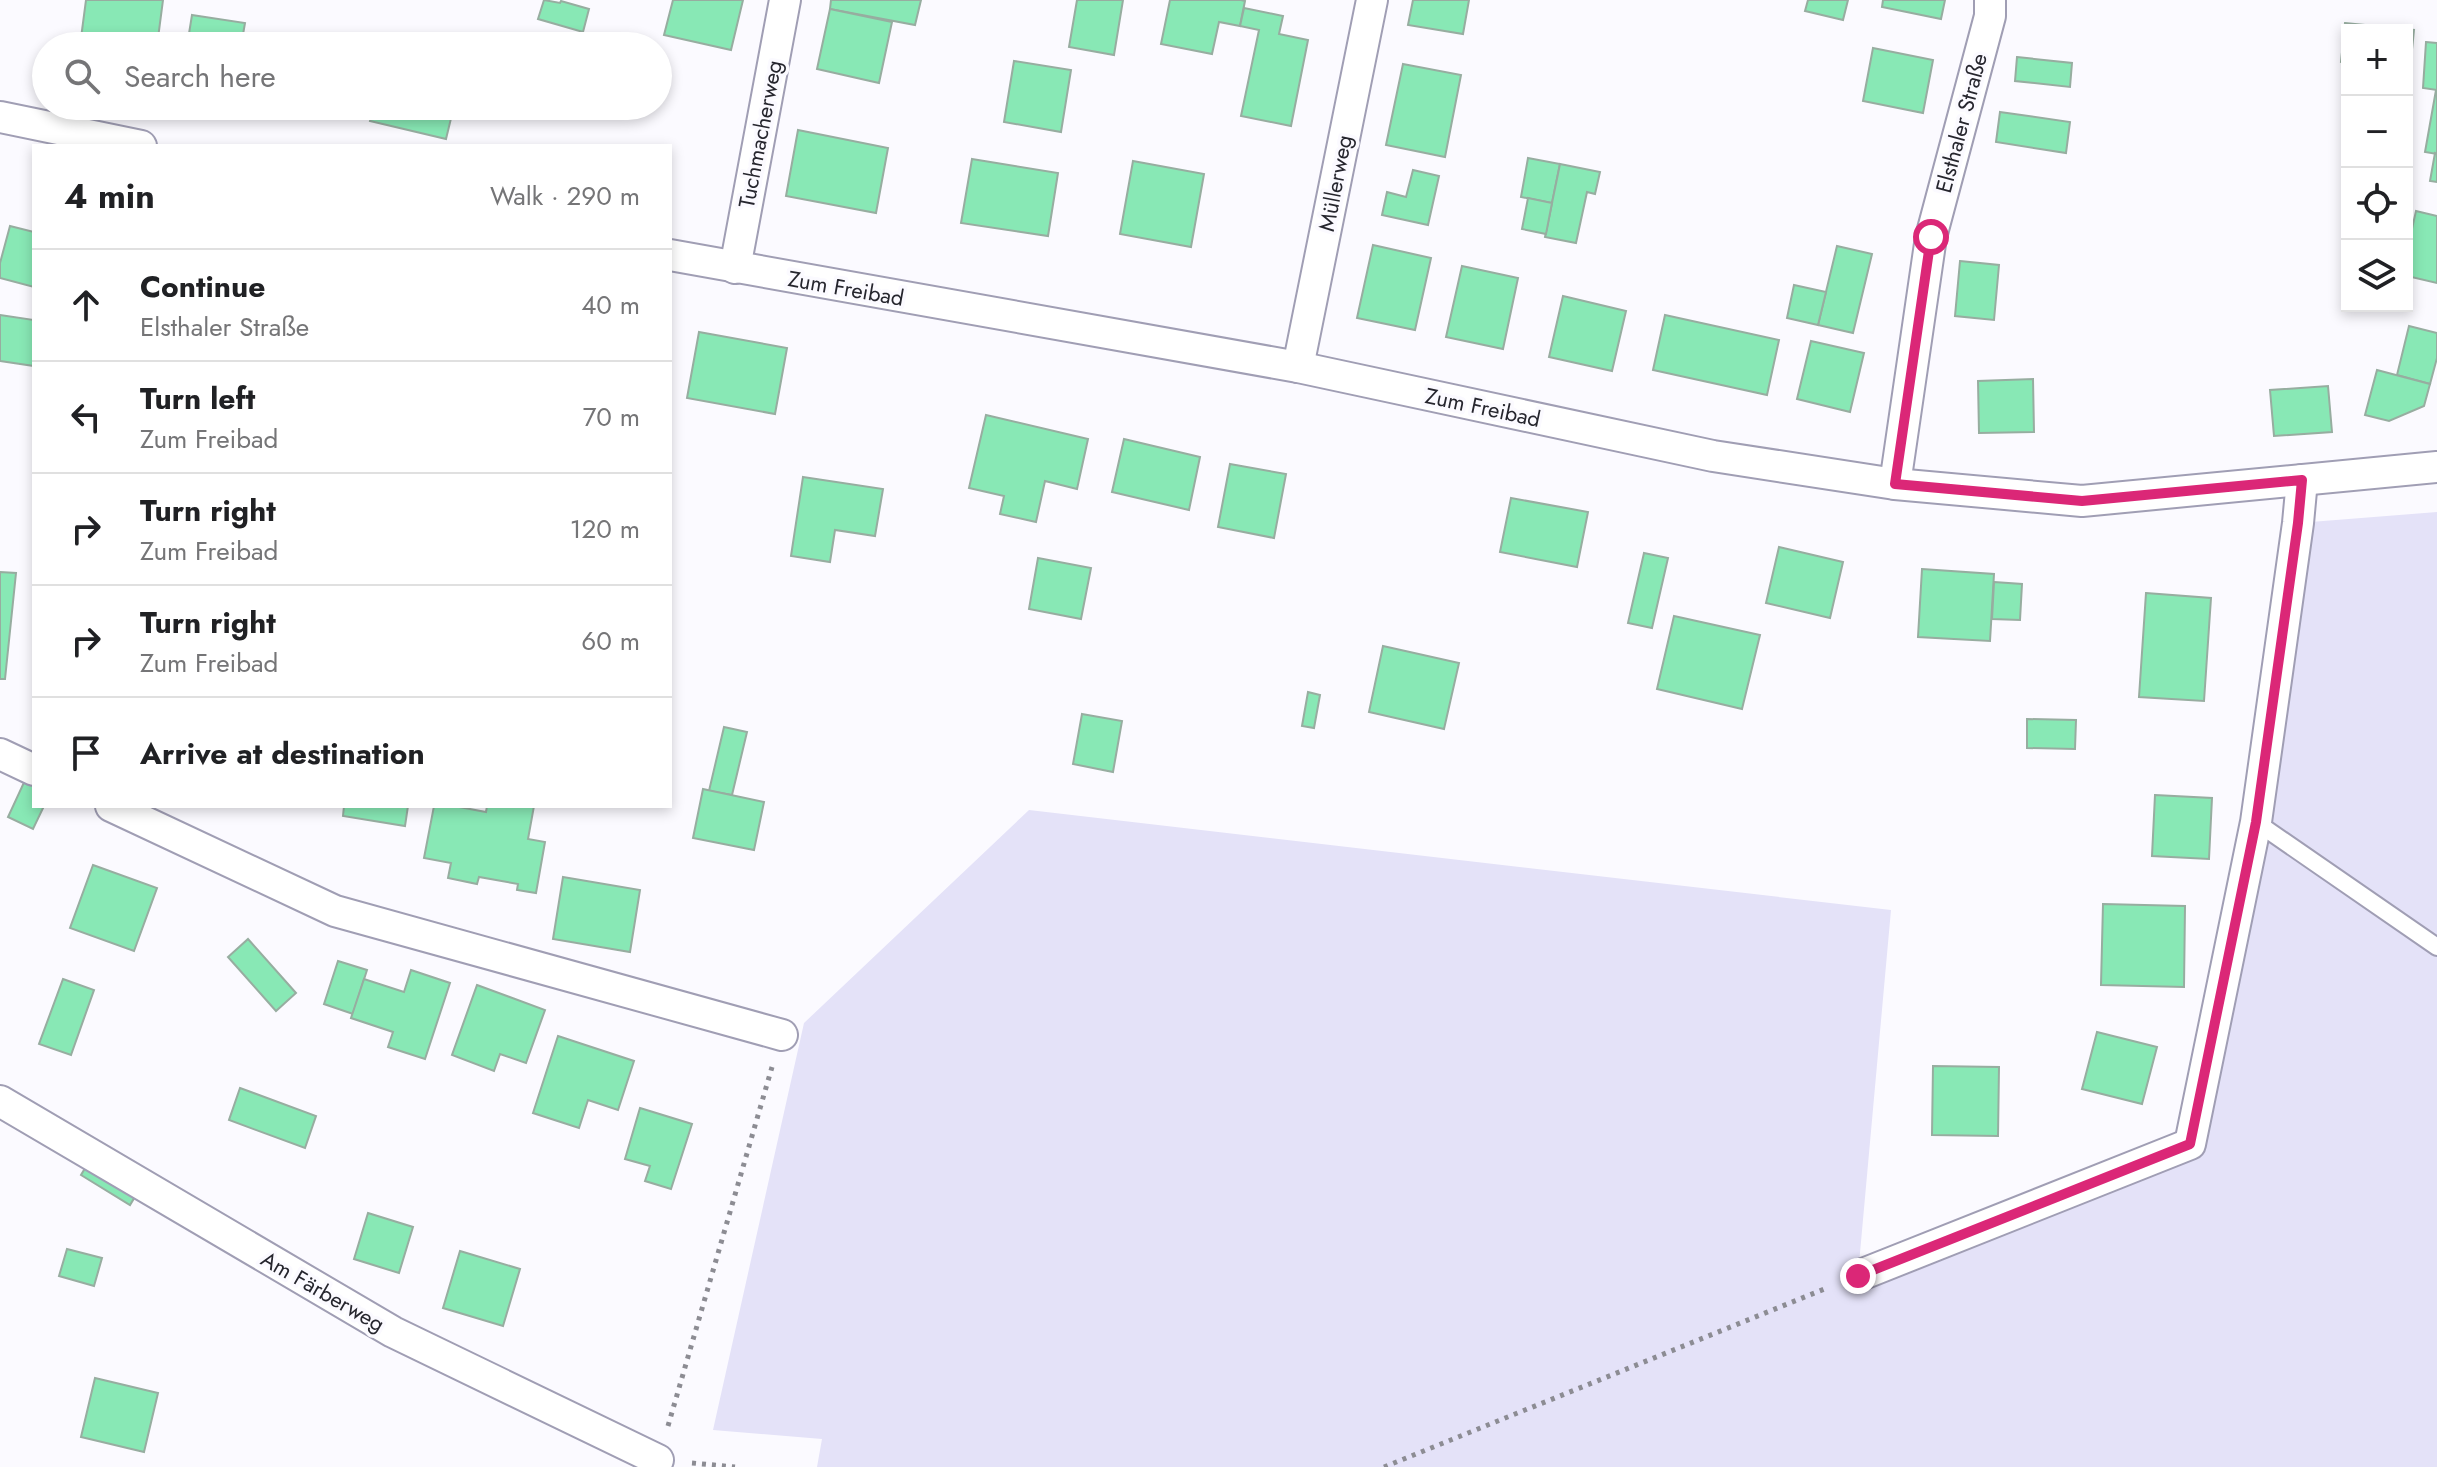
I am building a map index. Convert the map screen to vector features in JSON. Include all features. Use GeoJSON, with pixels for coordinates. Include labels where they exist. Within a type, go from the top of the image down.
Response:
{"type":"FeatureCollection","features":[{"type":"Feature","properties":{"kind":"street","name":"Tuchmacherweg"},"geometry":{"type":"LineString","coordinates":[[735,268],[785,0]]}},
{"type":"Feature","properties":{"kind":"street","name":"Müllerweg"},"geometry":{"type":"LineString","coordinates":[[1298,367],[1372,0]]}},
{"type":"Feature","properties":{"kind":"street","name":"Elsthaler Straße"},"geometry":{"type":"LineString","coordinates":[[1895,484],[1931,237],[1990,16],[1990,0]]}},
{"type":"Feature","properties":{"kind":"street"},"geometry":{"type":"LineString","coordinates":[[0,117],[131,144]]}},
{"type":"Feature","properties":{"kind":"street","name":"Zum Freibad"},"geometry":{"type":"LineString","coordinates":[[672,255],[1298,367],[1713,456],[1895,484],[2082,501],[2302,480],[2435,459]]}},
{"type":"Feature","properties":{"kind":"street"},"geometry":{"type":"LineString","coordinates":[[1858,1276],[2190,1144],[2256,822],[2302,480]]}},
{"type":"Feature","properties":{"kind":"street"},"geometry":{"type":"LineString","coordinates":[[0,754],[32,769]]}},
{"type":"Feature","properties":{"kind":"street"},"geometry":{"type":"LineString","coordinates":[[115,808],[335,911],[782,1035]]}},
{"type":"Feature","properties":{"kind":"street","name":"Am Färberweg"},"geometry":{"type":"LineString","coordinates":[[0,1101],[393,1332],[658,1460]]}},
{"type":"Feature","properties":{"kind":"lane"},"geometry":{"type":"LineString","coordinates":[[2256,822],[2437,947]]}},
{"type":"Feature","properties":{"kind":"path"},"geometry":{"type":"LineString","coordinates":[[735,1467],[658,1460],[782,1035]]}},
{"type":"Feature","properties":{"kind":"path"},"geometry":{"type":"LineString","coordinates":[[1384,1467],[1858,1276]]}},
{"type":"Feature","properties":{"kind":"shaded area"},"geometry":{"type":"Polygon","coordinates":[[[2437,512],[2437,1467],[817,1467],[822,1439],[713,1430],[804,1023],[1029,810],[1891,910],[1858,1275],[2190,1144],[2298,523],[2437,512]]]}},
{"type":"Feature","properties":{"kind":"building"},"geometry":{"type":"Polygon","coordinates":[[[86,0],[163,0],[159,32],[82,32],[86,0]]]}},
{"type":"Feature","properties":{"kind":"building"},"geometry":{"type":"Polygon","coordinates":[[[544,0],[589,9],[583,32],[538,19],[544,0]]]}},
{"type":"Feature","properties":{"kind":"building"},"geometry":{"type":"Polygon","coordinates":[[[673,0],[743,0],[731,50],[672,37],[672,32],[665,32],[673,0]]]}},
{"type":"Feature","properties":{"kind":"building"},"geometry":{"type":"Polygon","coordinates":[[[831,0],[921,0],[915,25],[830,9],[831,0]]]}},
{"type":"Feature","properties":{"kind":"building"},"geometry":{"type":"Polygon","coordinates":[[[1077,0],[1123,0],[1114,55],[1069,47],[1077,0]]]}},
{"type":"Feature","properties":{"kind":"building"},"geometry":{"type":"Polygon","coordinates":[[[1170,0],[1245,1],[1240,26],[1219,22],[1212,54],[1161,44],[1170,0]]]}},
{"type":"Feature","properties":{"kind":"building"},"geometry":{"type":"Polygon","coordinates":[[[1413,0],[1469,0],[1463,34],[1408,25],[1413,0]]]}},
{"type":"Feature","properties":{"kind":"building"},"geometry":{"type":"Polygon","coordinates":[[[1808,0],[1848,0],[1843,20],[1805,11],[1808,0]]]}},
{"type":"Feature","properties":{"kind":"building"},"geometry":{"type":"Polygon","coordinates":[[[1883,0],[1945,0],[1941,19],[1882,7],[1883,0]]]}},
{"type":"Feature","properties":{"kind":"building"},"geometry":{"type":"Polygon","coordinates":[[[1244,8],[1283,16],[1279,34],[1308,40],[1291,126],[1241,116],[1259,30],[1240,26],[1244,8]]]}},
{"type":"Feature","properties":{"kind":"building"},"geometry":{"type":"Polygon","coordinates":[[[830,9],[892,22],[879,83],[817,69],[830,9]]]}},
{"type":"Feature","properties":{"kind":"building"},"geometry":{"type":"Polygon","coordinates":[[[192,15],[245,23],[243,32],[189,32],[192,15]]]}},
{"type":"Feature","properties":{"kind":"building"},"geometry":{"type":"Polygon","coordinates":[[[2426,42],[2437,43],[2437,90],[2423,88],[2426,42]]]}},
{"type":"Feature","properties":{"kind":"building"},"geometry":{"type":"Polygon","coordinates":[[[1873,48],[1933,60],[1923,113],[1863,101],[1873,48]]]}},
{"type":"Feature","properties":{"kind":"building"},"geometry":{"type":"Polygon","coordinates":[[[2017,57],[2072,63],[2070,87],[2015,81],[2017,57]]]}},
{"type":"Feature","properties":{"kind":"building"},"geometry":{"type":"Polygon","coordinates":[[[1014,61],[1071,70],[1061,132],[1004,122],[1014,61]]]}},
{"type":"Feature","properties":{"kind":"building"},"geometry":{"type":"Polygon","coordinates":[[[1403,64],[1461,75],[1445,157],[1386,145],[1403,64]]]}},
{"type":"Feature","properties":{"kind":"building"},"geometry":{"type":"Polygon","coordinates":[[[2437,90],[2437,154],[2425,152],[2437,90]]]}},
{"type":"Feature","properties":{"kind":"building"},"geometry":{"type":"Polygon","coordinates":[[[2000,112],[2070,122],[2066,153],[1996,142],[2000,112]]]}},
{"type":"Feature","properties":{"kind":"building"},"geometry":{"type":"Polygon","coordinates":[[[370,120],[451,120],[446,139],[370,120]]]}},
{"type":"Feature","properties":{"kind":"building"},"geometry":{"type":"Polygon","coordinates":[[[798,130],[888,148],[876,213],[786,196],[798,130]]]}},
{"type":"Feature","properties":{"kind":"building"},"geometry":{"type":"Polygon","coordinates":[[[2437,154],[2437,182],[2430,181],[2437,154]]]}},
{"type":"Feature","properties":{"kind":"building"},"geometry":{"type":"Polygon","coordinates":[[[1528,158],[1560,164],[1552,203],[1521,197],[1528,158]]]}},
{"type":"Feature","properties":{"kind":"building"},"geometry":{"type":"Polygon","coordinates":[[[972,159],[1058,173],[1048,236],[961,223],[972,159]]]}},
{"type":"Feature","properties":{"kind":"building"},"geometry":{"type":"Polygon","coordinates":[[[1133,161],[1204,174],[1191,247],[1120,234],[1133,161]]]}},
{"type":"Feature","properties":{"kind":"building"},"geometry":{"type":"Polygon","coordinates":[[[1560,164],[1600,172],[1595,194],[1587,192],[1576,243],[1545,237],[1560,164]]]}},
{"type":"Feature","properties":{"kind":"building"},"geometry":{"type":"Polygon","coordinates":[[[1413,170],[1439,176],[1428,225],[1382,215],[1387,192],[1406,197],[1413,170]]]}},
{"type":"Feature","properties":{"kind":"building"},"geometry":{"type":"Polygon","coordinates":[[[1528,198],[1552,203],[1546,234],[1522,229],[1528,198]]]}},
{"type":"Feature","properties":{"kind":"building"},"geometry":{"type":"Polygon","coordinates":[[[2416,211],[2437,216],[2437,283],[2413,277],[2416,211]]]}},
{"type":"Feature","properties":{"kind":"building"},"geometry":{"type":"Polygon","coordinates":[[[10,226],[32,232],[32,286],[0,278],[0,263],[10,226]]]}},
{"type":"Feature","properties":{"kind":"building"},"geometry":{"type":"Polygon","coordinates":[[[1373,245],[1431,258],[1415,330],[1357,318],[1373,245]]]}},
{"type":"Feature","properties":{"kind":"building"},"geometry":{"type":"Polygon","coordinates":[[[1837,246],[1872,254],[1853,333],[1818,325],[1837,246]]]}},
{"type":"Feature","properties":{"kind":"building"},"geometry":{"type":"Polygon","coordinates":[[[1960,261],[1999,265],[1994,320],[1955,316],[1960,261]]]}},
{"type":"Feature","properties":{"kind":"building"},"geometry":{"type":"Polygon","coordinates":[[[1462,266],[1518,278],[1503,349],[1446,337],[1462,266]]]}},
{"type":"Feature","properties":{"kind":"building"},"geometry":{"type":"Polygon","coordinates":[[[1794,285],[1826,292],[1818,325],[1787,318],[1794,285]]]}},
{"type":"Feature","properties":{"kind":"building"},"geometry":{"type":"Polygon","coordinates":[[[1563,296],[1626,311],[1612,371],[1549,357],[1563,296]]]}},
{"type":"Feature","properties":{"kind":"building"},"geometry":{"type":"Polygon","coordinates":[[[0,315],[32,320],[32,366],[0,361],[0,315]]]}},
{"type":"Feature","properties":{"kind":"building"},"geometry":{"type":"Polygon","coordinates":[[[1665,315],[1779,340],[1767,395],[1653,370],[1665,315]]]}},
{"type":"Feature","properties":{"kind":"building"},"geometry":{"type":"Polygon","coordinates":[[[2409,326],[2437,333],[2437,358],[2430,384],[2397,375],[2409,326]]]}},
{"type":"Feature","properties":{"kind":"building"},"geometry":{"type":"Polygon","coordinates":[[[699,332],[787,348],[775,414],[687,398],[699,332]]]}},
{"type":"Feature","properties":{"kind":"building"},"geometry":{"type":"Polygon","coordinates":[[[1811,341],[1864,353],[1850,412],[1797,399],[1811,341]]]}},
{"type":"Feature","properties":{"kind":"building"},"geometry":{"type":"Polygon","coordinates":[[[2377,370],[2430,384],[2424,406],[2389,421],[2365,415],[2377,370]]]}},
{"type":"Feature","properties":{"kind":"building"},"geometry":{"type":"Polygon","coordinates":[[[2033,379],[2034,432],[1979,433],[1978,381],[2033,379]]]}},
{"type":"Feature","properties":{"kind":"building"},"geometry":{"type":"Polygon","coordinates":[[[2328,386],[2332,432],[2274,436],[2270,390],[2328,386]]]}},
{"type":"Feature","properties":{"kind":"building"},"geometry":{"type":"Polygon","coordinates":[[[986,415],[1088,439],[1077,489],[1045,481],[1036,522],[1000,514],[1004,496],[969,488],[986,415]]]}},
{"type":"Feature","properties":{"kind":"building"},"geometry":{"type":"Polygon","coordinates":[[[1124,439],[1200,457],[1189,510],[1112,492],[1124,439]]]}},
{"type":"Feature","properties":{"kind":"building"},"geometry":{"type":"Polygon","coordinates":[[[1230,464],[1286,474],[1274,538],[1218,527],[1230,464]]]}},
{"type":"Feature","properties":{"kind":"building"},"geometry":{"type":"Polygon","coordinates":[[[803,477],[883,489],[875,536],[835,530],[830,562],[791,556],[803,477]]]}},
{"type":"Feature","properties":{"kind":"building"},"geometry":{"type":"Polygon","coordinates":[[[1511,498],[1588,512],[1577,567],[1500,552],[1511,498]]]}},
{"type":"Feature","properties":{"kind":"building"},"geometry":{"type":"Polygon","coordinates":[[[1779,547],[1843,562],[1830,618],[1766,603],[1779,547]]]}},
{"type":"Feature","properties":{"kind":"building"},"geometry":{"type":"Polygon","coordinates":[[[1644,553],[1668,558],[1652,628],[1628,623],[1644,553]]]}},
{"type":"Feature","properties":{"kind":"building"},"geometry":{"type":"Polygon","coordinates":[[[1038,558],[1091,568],[1081,619],[1029,609],[1038,558]]]}},
{"type":"Feature","properties":{"kind":"building"},"geometry":{"type":"Polygon","coordinates":[[[1922,569],[1994,574],[1990,641],[1918,637],[1922,569]]]}},
{"type":"Feature","properties":{"kind":"building"},"geometry":{"type":"Polygon","coordinates":[[[0,572],[16,573],[5,679],[0,679],[0,572]]]}},
{"type":"Feature","properties":{"kind":"building"},"geometry":{"type":"Polygon","coordinates":[[[1994,582],[2022,584],[2020,620],[1992,619],[1994,582]]]}},
{"type":"Feature","properties":{"kind":"building"},"geometry":{"type":"Polygon","coordinates":[[[2146,593],[2211,598],[2204,701],[2139,697],[2146,593]]]}},
{"type":"Feature","properties":{"kind":"building"},"geometry":{"type":"Polygon","coordinates":[[[1674,616],[1760,635],[1742,709],[1657,689],[1674,616]]]}},
{"type":"Feature","properties":{"kind":"building"},"geometry":{"type":"Polygon","coordinates":[[[1383,646],[1459,663],[1444,729],[1369,712],[1383,646]]]}},
{"type":"Feature","properties":{"kind":"building"},"geometry":{"type":"Polygon","coordinates":[[[1308,692],[1320,695],[1314,728],[1302,726],[1308,692]]]}},
{"type":"Feature","properties":{"kind":"building"},"geometry":{"type":"Polygon","coordinates":[[[1082,714],[1122,721],[1113,772],[1073,764],[1082,714]]]}},
{"type":"Feature","properties":{"kind":"building"},"geometry":{"type":"Polygon","coordinates":[[[2027,719],[2076,720],[2075,749],[2027,748],[2027,719]]]}},
{"type":"Feature","properties":{"kind":"building"},"geometry":{"type":"Polygon","coordinates":[[[724,727],[747,732],[732,795],[709,791],[724,727]]]}},
{"type":"Feature","properties":{"kind":"building"},"geometry":{"type":"Polygon","coordinates":[[[26,778],[32,781],[32,808],[43,808],[33,829],[8,817],[26,778]]]}},
{"type":"Feature","properties":{"kind":"building"},"geometry":{"type":"Polygon","coordinates":[[[703,789],[764,802],[754,850],[693,838],[703,789]]]}},
{"type":"Feature","properties":{"kind":"building"},"geometry":{"type":"Polygon","coordinates":[[[2155,795],[2212,798],[2209,859],[2152,856],[2155,795]]]}},
{"type":"Feature","properties":{"kind":"building"},"geometry":{"type":"Polygon","coordinates":[[[344,808],[408,808],[405,826],[343,816],[344,808]]]}},
{"type":"Feature","properties":{"kind":"building"},"geometry":{"type":"Polygon","coordinates":[[[434,808],[486,812],[487,808],[534,808],[528,839],[545,842],[536,893],[517,890],[518,884],[479,877],[477,884],[448,878],[451,863],[424,858],[434,808]]]}},
{"type":"Feature","properties":{"kind":"building"},"geometry":{"type":"Polygon","coordinates":[[[93,865],[157,888],[134,951],[70,928],[93,865]]]}},
{"type":"Feature","properties":{"kind":"building"},"geometry":{"type":"Polygon","coordinates":[[[563,877],[640,890],[630,952],[553,939],[563,877]]]}},
{"type":"Feature","properties":{"kind":"building"},"geometry":{"type":"Polygon","coordinates":[[[2103,904],[2185,906],[2184,987],[2101,985],[2103,904]]]}},
{"type":"Feature","properties":{"kind":"building"},"geometry":{"type":"Polygon","coordinates":[[[248,939],[296,993],[276,1011],[228,957],[248,939]]]}},
{"type":"Feature","properties":{"kind":"building"},"geometry":{"type":"Polygon","coordinates":[[[338,961],[367,970],[353,1014],[324,1004],[338,961]]]}},
{"type":"Feature","properties":{"kind":"building"},"geometry":{"type":"Polygon","coordinates":[[[411,970],[450,983],[425,1059],[388,1047],[393,1032],[351,1018],[364,979],[404,992],[411,970]]]}},
{"type":"Feature","properties":{"kind":"building"},"geometry":{"type":"Polygon","coordinates":[[[63,979],[94,990],[71,1055],[39,1044],[63,979]]]}},
{"type":"Feature","properties":{"kind":"building"},"geometry":{"type":"Polygon","coordinates":[[[477,985],[545,1010],[526,1063],[500,1054],[494,1071],[452,1055],[477,985]]]}},
{"type":"Feature","properties":{"kind":"building"},"geometry":{"type":"Polygon","coordinates":[[[2097,1032],[2157,1047],[2142,1104],[2082,1089],[2097,1032]]]}},
{"type":"Feature","properties":{"kind":"building"},"geometry":{"type":"Polygon","coordinates":[[[558,1036],[634,1061],[618,1110],[588,1100],[579,1128],[533,1113],[558,1036]]]}},
{"type":"Feature","properties":{"kind":"building"},"geometry":{"type":"Polygon","coordinates":[[[1933,1066],[1999,1067],[1998,1136],[1932,1135],[1933,1066]]]}},
{"type":"Feature","properties":{"kind":"building"},"geometry":{"type":"Polygon","coordinates":[[[240,1088],[316,1116],[305,1148],[229,1120],[240,1088]]]}},
{"type":"Feature","properties":{"kind":"building"},"geometry":{"type":"Polygon","coordinates":[[[640,1108],[692,1124],[671,1189],[645,1181],[650,1166],[625,1159],[640,1108]]]}},
{"type":"Feature","properties":{"kind":"building"},"geometry":{"type":"Polygon","coordinates":[[[93,1155],[142,1185],[130,1205],[81,1175],[93,1155]]]}},
{"type":"Feature","properties":{"kind":"building"},"geometry":{"type":"Polygon","coordinates":[[[368,1213],[413,1227],[399,1273],[354,1259],[368,1213]]]}},
{"type":"Feature","properties":{"kind":"building"},"geometry":{"type":"Polygon","coordinates":[[[67,1249],[102,1258],[94,1286],[59,1276],[67,1249]]]}},
{"type":"Feature","properties":{"kind":"building"},"geometry":{"type":"Polygon","coordinates":[[[460,1251],[520,1269],[503,1326],[443,1308],[460,1251]]]}},
{"type":"Feature","properties":{"kind":"building"},"geometry":{"type":"Polygon","coordinates":[[[95,1378],[158,1393],[144,1452],[81,1437],[95,1378]]]}},
{"type":"Feature","properties":{"kind":"route"},"geometry":{"type":"LineString","coordinates":[[1858,1276],[2190,1144],[2256,822],[2302,480],[2082,501],[1895,484],[1931,237]]}}]}
